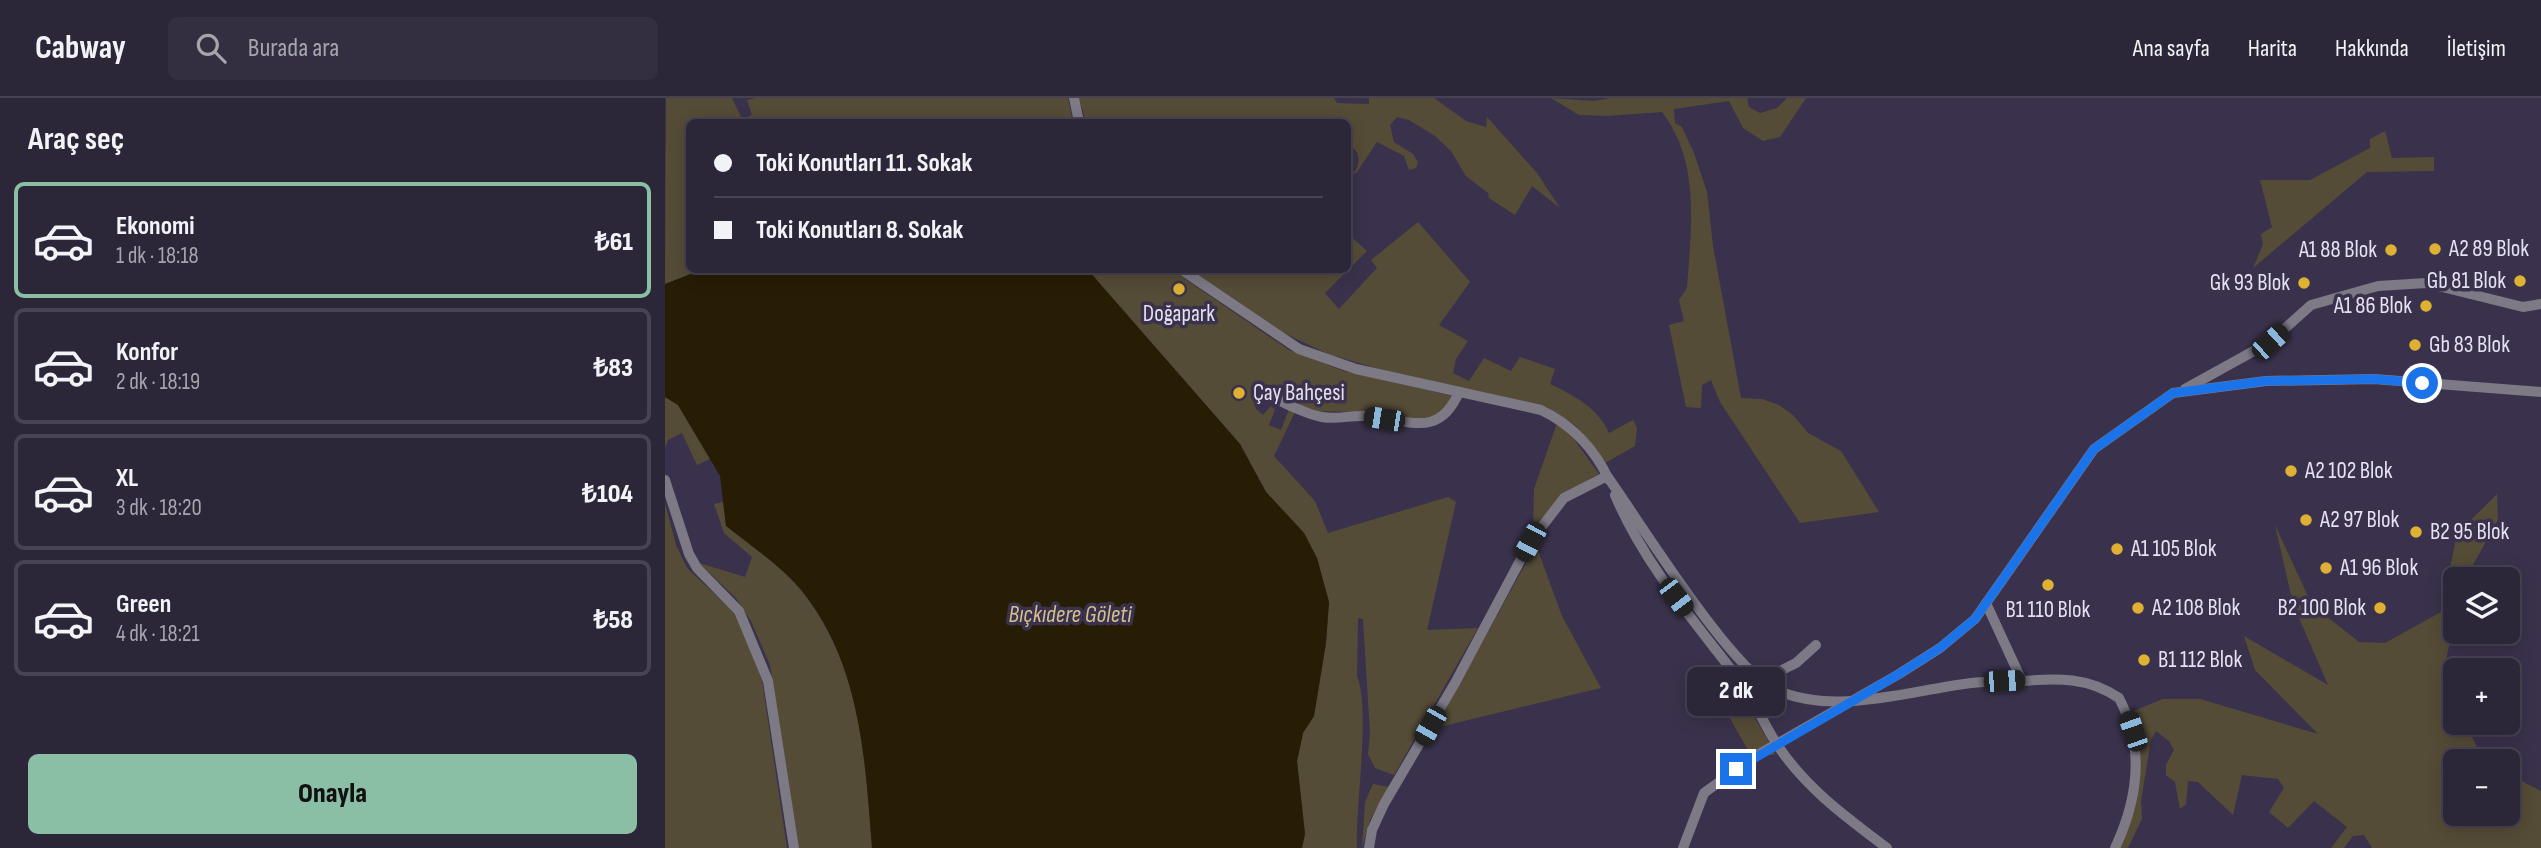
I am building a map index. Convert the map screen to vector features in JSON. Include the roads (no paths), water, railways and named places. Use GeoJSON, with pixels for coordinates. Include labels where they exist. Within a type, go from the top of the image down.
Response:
{"type":"FeatureCollection","features":[{"type":"Feature","properties":{"kind":"street"},"geometry":{"type":"LineString","coordinates":[[1074,98],[1078,119]]}},
{"type":"Feature","properties":{"kind":"street"},"geometry":{"type":"LineString","coordinates":[[1186,273],[1299,349],[1356,369],[1541,410],[1562,420],[1591,451],[1699,607],[1762,680],[1774,689],[1806,698],[1854,699],[1966,683],[2068,678],[2099,687],[2119,698],[2133,731],[2136,779],[2131,811],[2115,848]]}},
{"type":"Feature","properties":{"kind":"street"},"geometry":{"type":"LineString","coordinates":[[2180,392],[2270,342],[2311,305],[2378,286],[2427,283],[2523,307],[2541,304]]}},
{"type":"Feature","properties":{"kind":"street"},"geometry":{"type":"LineString","coordinates":[[1683,848],[1704,793],[1752,758],[1940,648],[1975,619],[2094,449],[2173,393],[2266,381],[2374,379],[2541,392]]}},
{"type":"Feature","properties":{"kind":"street"},"geometry":{"type":"LineString","coordinates":[[1261,392],[1321,417],[1364,416],[1413,424],[1427,423],[1447,414],[1459,392]]}},
{"type":"Feature","properties":{"kind":"street"},"geometry":{"type":"LineString","coordinates":[[1607,476],[1643,551],[1747,690],[1777,745],[1824,800],[1887,848]]}},
{"type":"Feature","properties":{"kind":"street"},"geometry":{"type":"LineString","coordinates":[[1369,848],[1372,830],[1384,804],[1455,682],[1530,542],[1564,498],[1607,476]]}},
{"type":"Feature","properties":{"kind":"street"},"geometry":{"type":"LineString","coordinates":[[665,480],[689,554],[697,568],[739,611],[768,681],[794,848]]}},
{"type":"Feature","properties":{"kind":"street"},"geometry":{"type":"LineString","coordinates":[[1986,603],[2022,681]]}},
{"type":"Feature","properties":{"kind":"street"},"geometry":{"type":"LineString","coordinates":[[1747,690],[1796,663],[1816,645]]}},
{"type":"Feature","properties":{"kind":"water","name":"Bıçkıdere Göleti"},"geometry":{"type":"Polygon","coordinates":[[[693,273],[1091,273],[1240,444],[1266,492],[1304,533],[1317,558],[1329,602],[1326,643],[1314,716],[1303,733],[1297,761],[1305,834],[1302,848],[872,848],[857,714],[837,651],[803,592],[776,565],[726,526],[720,476],[678,405],[665,397],[665,284],[693,273]]]}},
{"type":"Feature","properties":{"kind":"place","name":"A2 89 Blok"},"geometry":{"type":"Point","coordinates":[2435,249]}},
{"type":"Feature","properties":{"kind":"place","name":"A1 88 Blok"},"geometry":{"type":"Point","coordinates":[2391,250]}},
{"type":"Feature","properties":{"kind":"place","name":"Gb 81 Blok"},"geometry":{"type":"Point","coordinates":[2520,281]}},
{"type":"Feature","properties":{"kind":"place","name":"Gk 93 Blok"},"geometry":{"type":"Point","coordinates":[2304,283]}},
{"type":"Feature","properties":{"kind":"place","name":"Doğapark"},"geometry":{"type":"Point","coordinates":[1179,289]}},
{"type":"Feature","properties":{"kind":"place","name":"A1 86 Blok"},"geometry":{"type":"Point","coordinates":[2426,306]}},
{"type":"Feature","properties":{"kind":"place","name":"Gb 83 Blok"},"geometry":{"type":"Point","coordinates":[2415,345]}},
{"type":"Feature","properties":{"kind":"place","name":"Çay Bahçesi"},"geometry":{"type":"Point","coordinates":[1239,393]}},
{"type":"Feature","properties":{"kind":"place","name":"A2 102 Blok"},"geometry":{"type":"Point","coordinates":[2291,471]}},
{"type":"Feature","properties":{"kind":"place","name":"A2 97 Blok"},"geometry":{"type":"Point","coordinates":[2306,520]}},
{"type":"Feature","properties":{"kind":"place","name":"B2 95 Blok"},"geometry":{"type":"Point","coordinates":[2416,532]}},
{"type":"Feature","properties":{"kind":"place","name":"A1 105 Blok"},"geometry":{"type":"Point","coordinates":[2117,549]}},
{"type":"Feature","properties":{"kind":"place","name":"A1 96 Blok"},"geometry":{"type":"Point","coordinates":[2326,568]}},
{"type":"Feature","properties":{"kind":"place","name":"B1 110 Blok"},"geometry":{"type":"Point","coordinates":[2048,585]}},
{"type":"Feature","properties":{"kind":"place","name":"A2 108 Blok"},"geometry":{"type":"Point","coordinates":[2138,608]}},
{"type":"Feature","properties":{"kind":"place","name":"B2 100 Blok"},"geometry":{"type":"Point","coordinates":[2380,608]}},
{"type":"Feature","properties":{"kind":"place","name":"B1 112 Blok"},"geometry":{"type":"Point","coordinates":[2144,660]}}]}
